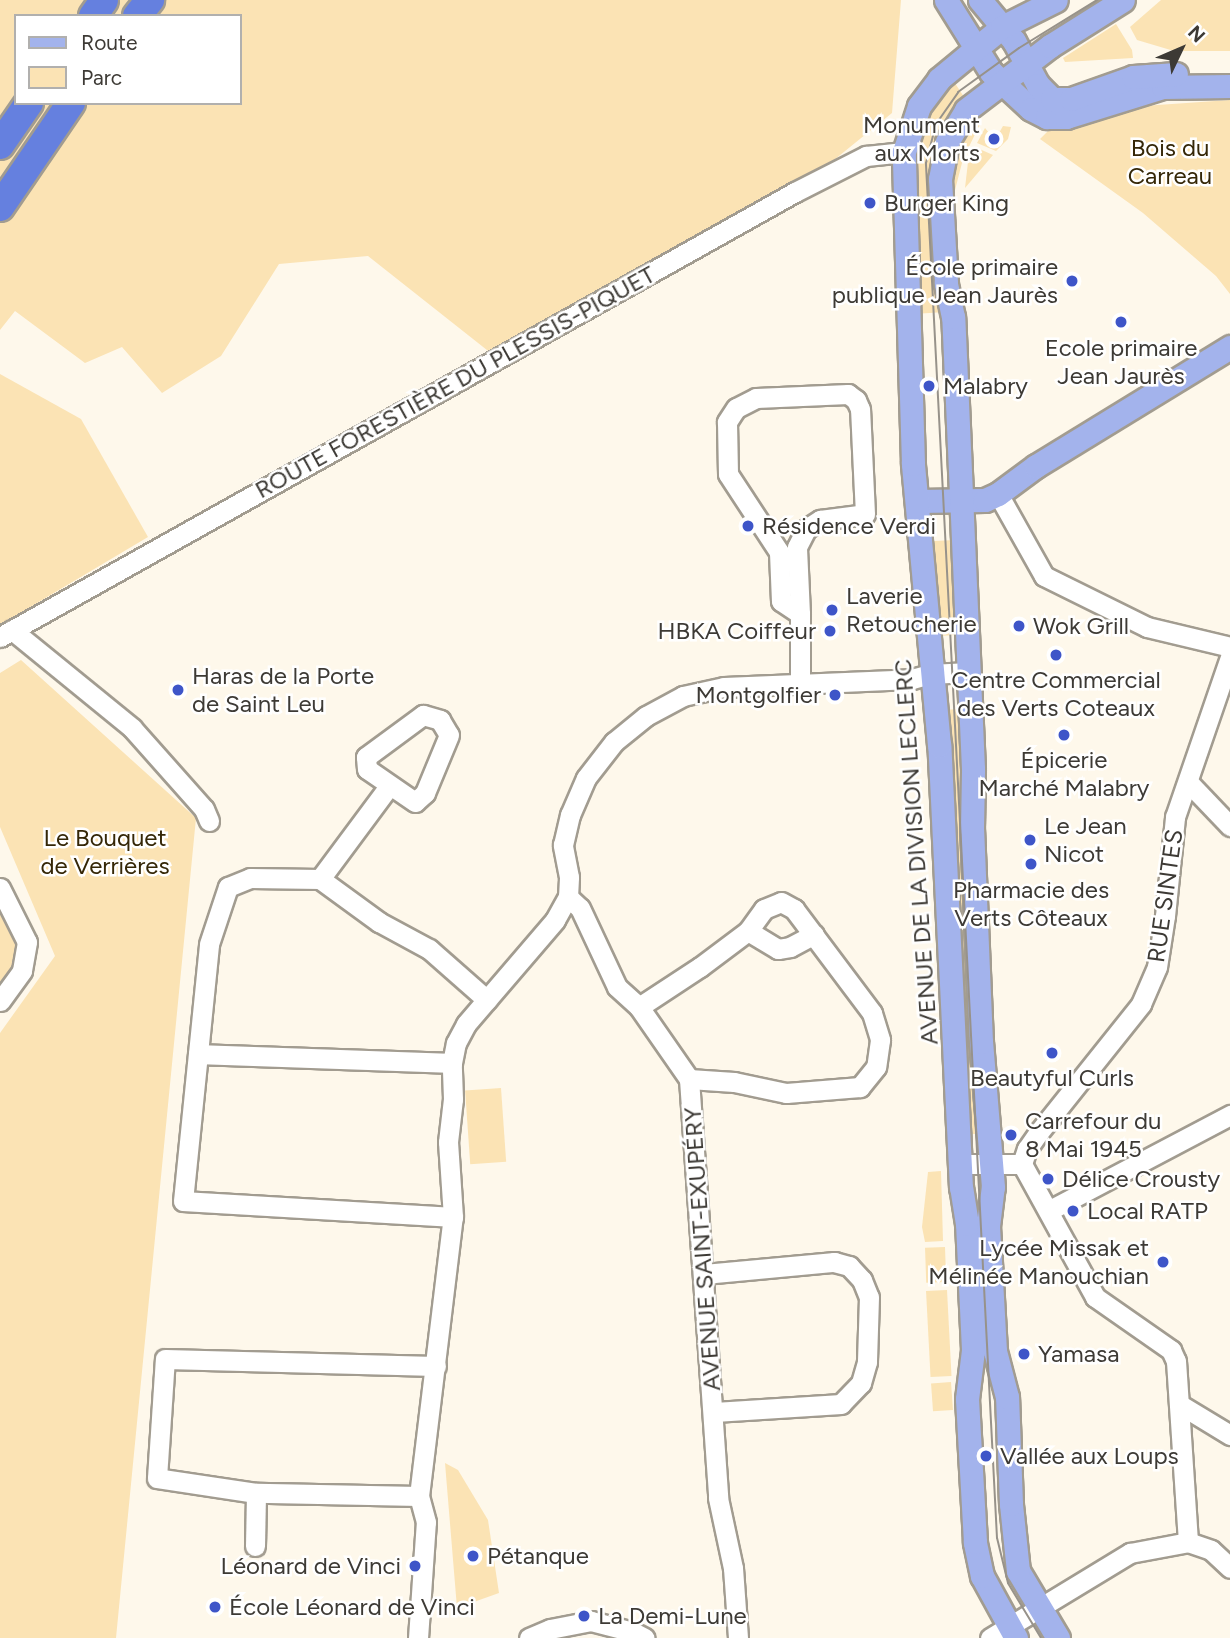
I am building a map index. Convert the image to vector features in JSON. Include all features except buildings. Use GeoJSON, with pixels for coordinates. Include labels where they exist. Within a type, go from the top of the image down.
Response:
{"type":"FeatureCollection","features":[{"type":"Feature","properties":{"kind":"highway"},"geometry":{"type":"LineString","coordinates":[[139,14],[150,0]]}},
{"type":"Feature","properties":{"kind":"highway"},"geometry":{"type":"LineString","coordinates":[[0,145],[28,105]]}},
{"type":"Feature","properties":{"kind":"highway"},"geometry":{"type":"LineString","coordinates":[[0,207],[70,105]]}},
{"type":"Feature","properties":{"kind":"main road"},"geometry":{"type":"LineString","coordinates":[[946,0],[975,47],[1020,89],[1031,109],[1056,119],[1163,87],[1230,86]]}},
{"type":"Feature","properties":{"kind":"main road"},"geometry":{"type":"LineString","coordinates":[[980,0],[1019,48],[1027,65],[1020,89]]}},
{"type":"Feature","properties":{"kind":"main road","name":"AVENUE DE LA DIVISION LECLERC"},"geometry":{"type":"LineString","coordinates":[[1005,1635],[982,1576],[975,1542],[967,1399],[973,1350],[967,1224],[959,1164],[954,1002],[940,758],[930,674],[917,502],[907,319],[910,286],[904,152],[919,106],[951,68],[1002,27],[1056,0]]}},
{"type":"Feature","properties":{"kind":"main road"},"geometry":{"type":"LineString","coordinates":[[1020,89],[1027,65],[1049,46],[1123,0]]}},
{"type":"Feature","properties":{"kind":"main road"},"geometry":{"type":"LineString","coordinates":[[1058,1638],[1018,1571],[1014,1552],[1007,1397],[995,1338],[988,1226],[993,1187],[981,1042],[972,842],[974,769],[953,317],[946,283],[940,179],[947,142],[956,123],[974,103],[1020,89],[1059,100],[1133,77],[1230,73]]}},
{"type":"Feature","properties":{"kind":"main road"},"geometry":{"type":"LineString","coordinates":[[917,502],[985,500],[998,494],[1036,466],[1230,347]]}},
{"type":"Feature","properties":{"kind":"street","name":"ROUTE FORESTIÈRE DU PLESSIS-PIQUET"},"geometry":{"type":"LineString","coordinates":[[6,633],[806,186],[866,156],[904,152]]}},
{"type":"Feature","properties":{"kind":"street"},"geometry":{"type":"LineString","coordinates":[[800,614],[781,601],[779,552],[774,540],[728,474],[727,422],[736,408],[755,398],[848,394],[856,400],[860,409],[865,514],[820,520],[806,529],[797,547],[800,614],[800,684]]}},
{"type":"Feature","properties":{"kind":"street"},"geometry":{"type":"LineString","coordinates":[[998,494],[1044,576],[1147,627],[1230,647]]}},
{"type":"Feature","properties":{"kind":"street"},"geometry":{"type":"LineString","coordinates":[[6,633],[132,728],[204,809],[209,821]]}},
{"type":"Feature","properties":{"kind":"street","name":"RUE SINTES"},"geometry":{"type":"LineString","coordinates":[[1022,1164],[1027,1149],[1039,1132],[1141,1004],[1157,967],[1166,916],[1175,817],[1230,657]]}},
{"type":"Feature","properties":{"kind":"street"},"geometry":{"type":"LineString","coordinates":[[418,1638],[426,1522],[419,1496],[453,1217],[448,1142],[453,1099],[452,1063],[456,1043],[466,1024],[555,920],[568,897],[569,877],[562,845],[570,815],[586,778],[614,742],[646,716],[683,696],[724,687],[912,679],[930,674],[969,672]]}},
{"type":"Feature","properties":{"kind":"street"},"geometry":{"type":"LineString","coordinates":[[423,715],[440,720],[449,734],[425,793],[415,802],[389,786],[367,769],[366,757],[423,715]]}},
{"type":"Feature","properties":{"kind":"street"},"geometry":{"type":"LineString","coordinates":[[1188,782],[1230,825]]}},
{"type":"Feature","properties":{"kind":"street"},"geometry":{"type":"LineString","coordinates":[[320,878],[389,786]]}},
{"type":"Feature","properties":{"kind":"street"},"geometry":{"type":"LineString","coordinates":[[453,1217],[183,1201],[209,944],[228,887],[250,878],[320,878],[379,922],[429,949],[487,1000]]}},
{"type":"Feature","properties":{"kind":"street"},"geometry":{"type":"LineString","coordinates":[[0,888],[27,942],[22,971],[0,1002]]}},
{"type":"Feature","properties":{"kind":"street","name":"AVENUE SAINT-EXUPÉRY"},"geometry":{"type":"LineString","coordinates":[[568,897],[580,908],[617,987],[639,1007],[689,1079],[718,1498],[733,1568],[738,1638]]}},
{"type":"Feature","properties":{"kind":"street"},"geometry":{"type":"LineString","coordinates":[[639,1007],[748,931],[764,909],[781,902],[794,909],[814,933],[872,1013],[880,1040],[876,1066],[860,1087],[786,1093],[734,1082],[689,1079]]}},
{"type":"Feature","properties":{"kind":"street"},"geometry":{"type":"LineString","coordinates":[[748,931],[778,949],[790,947],[814,933]]}},
{"type":"Feature","properties":{"kind":"street"},"geometry":{"type":"LineString","coordinates":[[198,1054],[452,1063]]}},
{"type":"Feature","properties":{"kind":"street"},"geometry":{"type":"LineString","coordinates":[[1050,1210],[1230,1115]]}},
{"type":"Feature","properties":{"kind":"street"},"geometry":{"type":"LineString","coordinates":[[959,1164],[1022,1164],[1050,1210],[1095,1297],[1171,1350],[1176,1361],[1188,1542]]}},
{"type":"Feature","properties":{"kind":"street"},"geometry":{"type":"LineString","coordinates":[[704,1274],[834,1262],[849,1266],[862,1280],[869,1297],[867,1362],[861,1382],[841,1404],[713,1412]]}},
{"type":"Feature","properties":{"kind":"street"},"geometry":{"type":"LineString","coordinates":[[419,1496],[257,1493],[157,1478],[165,1359],[436,1366]]}},
{"type":"Feature","properties":{"kind":"street"},"geometry":{"type":"LineString","coordinates":[[1179,1404],[1230,1435]]}},
{"type":"Feature","properties":{"kind":"street"},"geometry":{"type":"LineString","coordinates":[[255,1546],[257,1493]]}},
{"type":"Feature","properties":{"kind":"street"},"geometry":{"type":"LineString","coordinates":[[1005,1635],[1039,1609],[1130,1553],[1188,1542],[1211,1550],[1230,1568]]}},
{"type":"Feature","properties":{"kind":"street"},"geometry":{"type":"LineString","coordinates":[[529,1638],[550,1629],[591,1621],[633,1632],[645,1638]]}},
{"type":"Feature","properties":{"kind":"green space"},"geometry":{"type":"Polygon","coordinates":[[[0,0],[901,0],[892,113],[834,160],[492,354],[368,256],[279,264],[221,356],[162,393],[122,347],[85,363],[15,311],[0,330],[0,0]]]}},
{"type":"Feature","properties":{"kind":"green space"},"geometry":{"type":"Polygon","coordinates":[[[1161,0],[1230,0],[1230,51],[1174,51],[1137,40],[1130,27],[1161,0]]]}},
{"type":"Feature","properties":{"kind":"green space"},"geometry":{"type":"Polygon","coordinates":[[[1116,24],[1132,50],[1133,58],[1065,62],[1063,58],[1116,24]]]}},
{"type":"Feature","properties":{"kind":"green space"},"geometry":{"type":"Polygon","coordinates":[[[951,77],[964,97],[948,115],[936,143],[945,312],[914,314],[915,132],[951,77]]]}},
{"type":"Feature","properties":{"kind":"green space","name":"Bois du Carreau"},"geometry":{"type":"Polygon","coordinates":[[[1230,100],[1230,294],[1216,276],[1143,213],[1040,139],[1049,130],[1065,130],[1143,106],[1230,100]]]}},
{"type":"Feature","properties":{"kind":"green space"},"geometry":{"type":"Polygon","coordinates":[[[978,117],[981,122],[963,159],[954,194],[953,220],[953,165],[963,137],[978,117]]]}},
{"type":"Feature","properties":{"kind":"green space"},"geometry":{"type":"Polygon","coordinates":[[[1003,126],[1011,127],[1008,139],[996,151],[977,143],[985,128],[995,140],[1003,126]]]}},
{"type":"Feature","properties":{"kind":"green space"},"geometry":{"type":"Polygon","coordinates":[[[975,147],[993,155],[965,188],[968,162],[975,147]]]}},
{"type":"Feature","properties":{"kind":"green space"},"geometry":{"type":"Polygon","coordinates":[[[0,374],[81,419],[148,537],[0,625],[0,374]]]}},
{"type":"Feature","properties":{"kind":"green space"},"geometry":{"type":"Polygon","coordinates":[[[954,540],[959,635],[935,636],[930,541],[954,540]]]}},
{"type":"Feature","properties":{"kind":"green space","name":"Le Bouquet de Verrières"},"geometry":{"type":"Polygon","coordinates":[[[21,660],[196,818],[116,1638],[0,1638],[0,1033],[55,956],[0,827],[0,673],[21,660]]]}},
{"type":"Feature","properties":{"kind":"green space"},"geometry":{"type":"Polygon","coordinates":[[[962,709],[984,1133],[963,1135],[941,710],[962,709]]]}},
{"type":"Feature","properties":{"kind":"green space"},"geometry":{"type":"Polygon","coordinates":[[[0,902],[17,937],[14,968],[0,987],[0,902]]]}},
{"type":"Feature","properties":{"kind":"green space"},"geometry":{"type":"Polygon","coordinates":[[[501,1088],[506,1162],[470,1164],[465,1091],[501,1088]]]}},
{"type":"Feature","properties":{"kind":"green space"},"geometry":{"type":"Polygon","coordinates":[[[941,1171],[943,1241],[925,1242],[922,1227],[928,1172],[941,1171]]]}},
{"type":"Feature","properties":{"kind":"green space"},"geometry":{"type":"Polygon","coordinates":[[[945,1247],[946,1282],[926,1283],[925,1248],[945,1247]]]}},
{"type":"Feature","properties":{"kind":"green space"},"geometry":{"type":"Polygon","coordinates":[[[947,1290],[952,1376],[931,1377],[926,1291],[947,1290]]]}},
{"type":"Feature","properties":{"kind":"green space"},"geometry":{"type":"Polygon","coordinates":[[[951,1382],[953,1410],[933,1411],[931,1383],[951,1382]]]}},
{"type":"Feature","properties":{"kind":"green space","name":"Pétanque"},"geometry":{"type":"Polygon","coordinates":[[[445,1463],[458,1470],[488,1520],[499,1593],[457,1608],[445,1463]]]}},
{"type":"Feature","properties":{"kind":"tram line"},"geometry":{"type":"LineString","coordinates":[[1041,1638],[1008,1583],[997,1538],[926,163],[936,124],[958,92],[1019,48],[1097,0]]}},
{"type":"Feature","properties":{"kind":"place","name":"Monument aux Morts"},"geometry":{"type":"Point","coordinates":[994,139]}},
{"type":"Feature","properties":{"kind":"place","name":"Burger King"},"geometry":{"type":"Point","coordinates":[870,203]}},
{"type":"Feature","properties":{"kind":"place","name":"École primaire publique Jean Jaurès"},"geometry":{"type":"Point","coordinates":[1072,281]}},
{"type":"Feature","properties":{"kind":"place","name":"Ecole primaire Jean Jaurès"},"geometry":{"type":"Point","coordinates":[1121,322]}},
{"type":"Feature","properties":{"kind":"place","name":"Malabry"},"geometry":{"type":"Point","coordinates":[929,386]}},
{"type":"Feature","properties":{"kind":"place","name":"Résidence Verdi"},"geometry":{"type":"Point","coordinates":[748,526]}},
{"type":"Feature","properties":{"kind":"place","name":"Laverie Retoucherie"},"geometry":{"type":"Point","coordinates":[832,610]}},
{"type":"Feature","properties":{"kind":"place","name":"Wok Grill"},"geometry":{"type":"Point","coordinates":[1019,626]}},
{"type":"Feature","properties":{"kind":"place","name":"HBKA Coiffeur"},"geometry":{"type":"Point","coordinates":[830,631]}},
{"type":"Feature","properties":{"kind":"place","name":"Centre Commercial des Verts Coteaux"},"geometry":{"type":"Point","coordinates":[1056,655]}},
{"type":"Feature","properties":{"kind":"place","name":"Haras de la Porte de Saint Leu"},"geometry":{"type":"Point","coordinates":[178,690]}},
{"type":"Feature","properties":{"kind":"place","name":"Montgolfier"},"geometry":{"type":"Point","coordinates":[835,695]}},
{"type":"Feature","properties":{"kind":"place","name":"Épicerie Marché Malabry"},"geometry":{"type":"Point","coordinates":[1064,735]}},
{"type":"Feature","properties":{"kind":"place","name":"Le Jean Nicot"},"geometry":{"type":"Point","coordinates":[1030,840]}},
{"type":"Feature","properties":{"kind":"place","name":"Pharmacie des Verts Côteaux"},"geometry":{"type":"Point","coordinates":[1031,864]}},
{"type":"Feature","properties":{"kind":"place","name":"Beautyful Curls"},"geometry":{"type":"Point","coordinates":[1052,1053]}},
{"type":"Feature","properties":{"kind":"place","name":"Carrefour du 8 Mai 1945"},"geometry":{"type":"Point","coordinates":[1011,1135]}},
{"type":"Feature","properties":{"kind":"place","name":"Délice Crousty"},"geometry":{"type":"Point","coordinates":[1048,1179]}},
{"type":"Feature","properties":{"kind":"place","name":"Local RATP"},"geometry":{"type":"Point","coordinates":[1073,1211]}},
{"type":"Feature","properties":{"kind":"place","name":"Lycée Missak et Mélinée Manouchian"},"geometry":{"type":"Point","coordinates":[1163,1262]}},
{"type":"Feature","properties":{"kind":"place","name":"Yamasa"},"geometry":{"type":"Point","coordinates":[1024,1354]}},
{"type":"Feature","properties":{"kind":"place","name":"Vallée aux Loups"},"geometry":{"type":"Point","coordinates":[986,1456]}},
{"type":"Feature","properties":{"kind":"place","name":"Pétanque"},"geometry":{"type":"Point","coordinates":[473,1556]}},
{"type":"Feature","properties":{"kind":"place","name":"Léonard de Vinci"},"geometry":{"type":"Point","coordinates":[415,1566]}},
{"type":"Feature","properties":{"kind":"place","name":"École Léonard de Vinci"},"geometry":{"type":"Point","coordinates":[215,1607]}},
{"type":"Feature","properties":{"kind":"place","name":"La Demi-Lune"},"geometry":{"type":"Point","coordinates":[584,1616]}}]}
